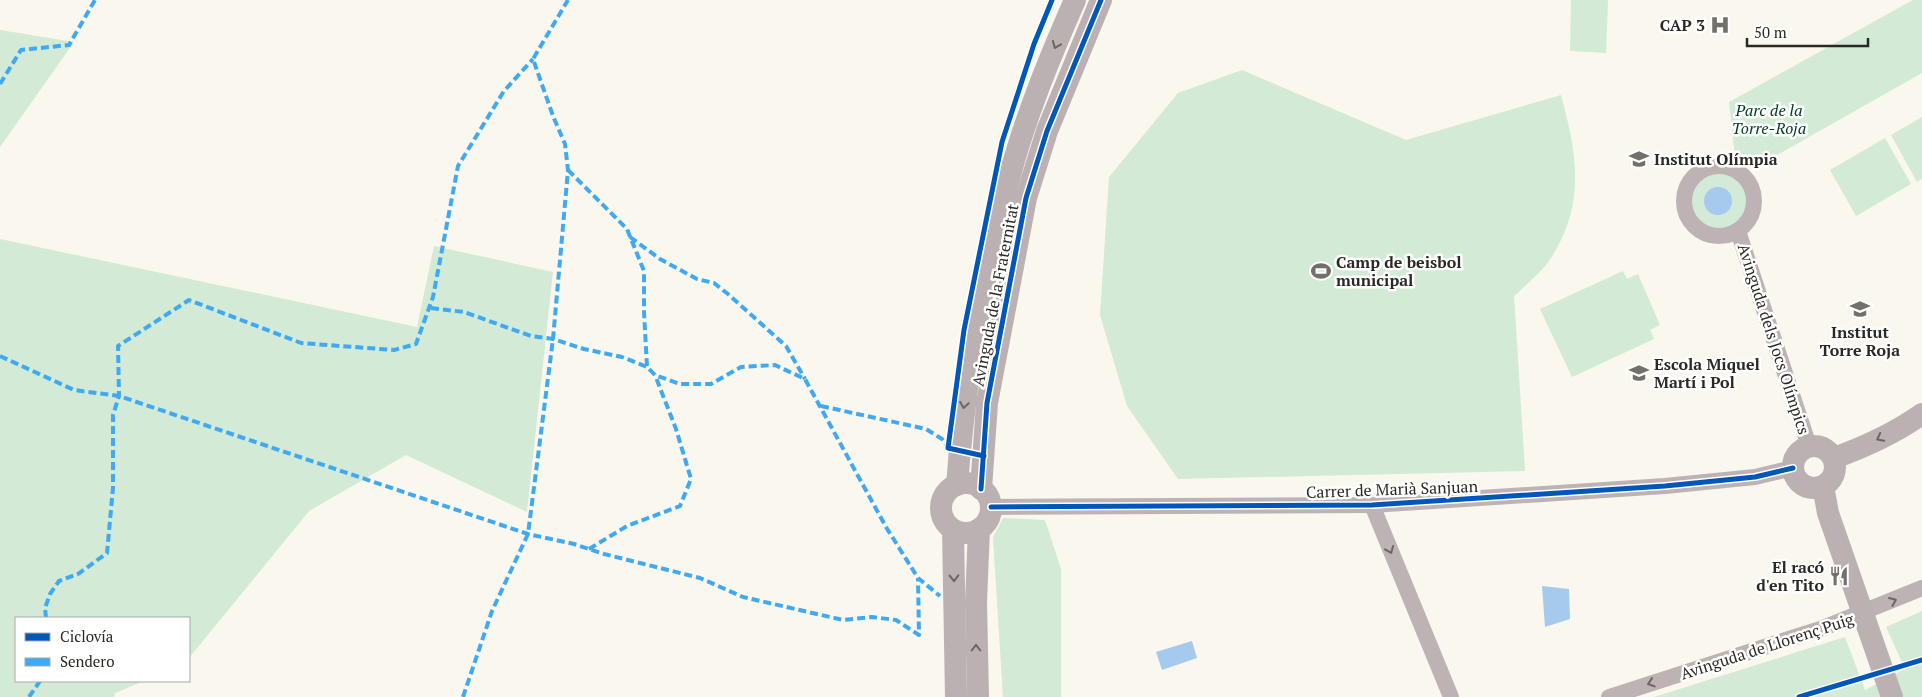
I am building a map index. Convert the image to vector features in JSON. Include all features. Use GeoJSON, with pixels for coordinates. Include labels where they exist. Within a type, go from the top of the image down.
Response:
{"type":"FeatureCollection","features":[{"type":"Feature","properties":{"kind":"street","name":"Avinguda de la Fraternitat"},"geometry":{"type":"LineString","coordinates":[[957,486],[962,417],[973,344],[1010,175],[1030,111],[1075,0]]}},
{"type":"Feature","properties":{"kind":"street","name":"Avinguda de la Fraternitat"},"geometry":{"type":"LineString","coordinates":[[986,498],[988,403],[1026,198],[1047,132],[1101,0]]}},
{"type":"Feature","properties":{"kind":"street"},"geometry":{"type":"LineString","coordinates":[[1712,166],[1724,166],[1743,174],[1750,182],[1754,198],[1752,214],[1747,224],[1738,231],[1727,236],[1714,236],[1703,233],[1693,225],[1687,215],[1684,196],[1691,179],[1700,171],[1712,166]]}},
{"type":"Feature","properties":{"kind":"street","name":"Avinguda dels Jocs Olímpics"},"geometry":{"type":"LineString","coordinates":[[1738,231],[1809,446]]}},
{"type":"Feature","properties":{"kind":"street"},"geometry":{"type":"LineString","coordinates":[[1834,458],[1859,449],[1902,427],[1922,414]]}},
{"type":"Feature","properties":{"kind":"street"},"geometry":{"type":"LineString","coordinates":[[1809,446],[1821,446],[1834,458],[1835,471],[1823,486],[1810,488],[1803,485],[1794,475],[1793,462],[1798,452],[1809,446]]}},
{"type":"Feature","properties":{"kind":"street","name":"Carrer de Marià Sanjuan"},"geometry":{"type":"LineString","coordinates":[[986,498],[1372,505],[1674,485],[1755,477],[1793,468]]}},
{"type":"Feature","properties":{"kind":"street"},"geometry":{"type":"LineString","coordinates":[[969,484],[986,498],[988,520],[979,529],[966,533],[953,530],[943,518],[941,507],[947,492],[957,486],[969,484]]}},
{"type":"Feature","properties":{"kind":"street"},"geometry":{"type":"LineString","coordinates":[[1823,486],[1828,513],[1892,697]]}},
{"type":"Feature","properties":{"kind":"street"},"geometry":{"type":"LineString","coordinates":[[1372,505],[1451,697]]}},
{"type":"Feature","properties":{"kind":"street"},"geometry":{"type":"LineString","coordinates":[[978,697],[976,602],[979,529]]}},
{"type":"Feature","properties":{"kind":"street"},"geometry":{"type":"LineString","coordinates":[[953,530],[956,697]]}},
{"type":"Feature","properties":{"kind":"street","name":"Avinguda de Llorenç Puig"},"geometry":{"type":"LineString","coordinates":[[1609,697],[1864,614],[1922,588]]}},
{"type":"Feature","properties":{"kind":"green space"},"geometry":{"type":"Polygon","coordinates":[[[1571,0],[1608,0],[1606,53],[1570,51],[1571,0]]]}},
{"type":"Feature","properties":{"kind":"green space","name":"Parc de la Torre-Roja"},"geometry":{"type":"Polygon","coordinates":[[[1913,0],[1922,0],[1922,73],[1754,168],[1735,157],[1729,102],[1913,0]]]}},
{"type":"Feature","properties":{"kind":"green space"},"geometry":{"type":"Polygon","coordinates":[[[0,30],[74,42],[0,147],[0,30]]]}},
{"type":"Feature","properties":{"kind":"green space","name":"Camp de beisbol municipal"},"geometry":{"type":"Polygon","coordinates":[[[1242,70],[1406,140],[1561,95],[1574,158],[1574,198],[1570,218],[1551,258],[1534,278],[1514,296],[1525,471],[1178,479],[1127,406],[1100,315],[1109,177],[1178,93],[1242,70]]]}},
{"type":"Feature","properties":{"kind":"green space"},"geometry":{"type":"Polygon","coordinates":[[[1922,117],[1922,179],[1917,182],[1891,135],[1922,117]]]}},
{"type":"Feature","properties":{"kind":"green space"},"geometry":{"type":"Polygon","coordinates":[[[1885,138],[1911,184],[1856,216],[1830,170],[1885,138]]]}},
{"type":"Feature","properties":{"kind":"green space"},"geometry":{"type":"Polygon","coordinates":[[[1719,169],[1731,172],[1741,178],[1747,188],[1750,200],[1747,212],[1741,222],[1731,228],[1719,231],[1707,228],[1697,222],[1691,212],[1688,200],[1691,188],[1697,178],[1707,172],[1719,169]]]}},
{"type":"Feature","properties":{"kind":"green space"},"geometry":{"type":"Polygon","coordinates":[[[0,239],[417,327],[434,246],[553,272],[527,512],[406,455],[309,511],[190,657],[190,617],[15,617],[15,682],[142,682],[115,693],[114,697],[0,697],[0,239]]]}},
{"type":"Feature","properties":{"kind":"green space"},"geometry":{"type":"Polygon","coordinates":[[[1623,271],[1627,279],[1638,274],[1660,325],[1650,330],[1654,339],[1572,377],[1540,309],[1623,271]]]}},
{"type":"Feature","properties":{"kind":"green space"},"geometry":{"type":"Polygon","coordinates":[[[1003,518],[1045,520],[1061,569],[1061,697],[1003,697],[993,537],[1003,518]]]}},
{"type":"Feature","properties":{"kind":"green space"},"geometry":{"type":"Polygon","coordinates":[[[1922,611],[1922,697],[1654,697],[1845,637],[1865,690],[1905,669],[1886,627],[1922,611]]]}},
{"type":"Feature","properties":{"kind":"water"},"geometry":{"type":"Polygon","coordinates":[[[1718,187],[1728,191],[1732,201],[1728,211],[1718,215],[1708,211],[1704,201],[1708,191],[1718,187]]]}},
{"type":"Feature","properties":{"kind":"water"},"geometry":{"type":"Polygon","coordinates":[[[1542,586],[1569,589],[1570,619],[1545,627],[1542,586]]]}},
{"type":"Feature","properties":{"kind":"water"},"geometry":{"type":"Polygon","coordinates":[[[1192,641],[1197,658],[1162,670],[1156,652],[1192,641]]]}},
{"type":"Feature","properties":{"kind":"marked path"},"geometry":{"type":"LineString","coordinates":[[0,84],[21,50],[69,45],[95,0]]}},
{"type":"Feature","properties":{"kind":"marked path"},"geometry":{"type":"LineString","coordinates":[[463,697],[492,611],[528,534],[553,339],[568,170],[565,144],[533,59],[568,0]]}},
{"type":"Feature","properties":{"kind":"marked path"},"geometry":{"type":"LineString","coordinates":[[46,617],[45,608],[50,594],[59,581],[78,574],[107,553],[113,488],[113,415],[119,396],[118,346],[189,300],[301,343],[394,350],[416,344],[433,297],[458,166],[504,91],[533,59]]}},
{"type":"Feature","properties":{"kind":"marked path"},"geometry":{"type":"LineString","coordinates":[[568,170],[627,229],[644,271],[647,367]]}},
{"type":"Feature","properties":{"kind":"marked path"},"geometry":{"type":"LineString","coordinates":[[630,237],[660,259],[697,279],[714,283],[728,294],[786,346],[805,379]]}},
{"type":"Feature","properties":{"kind":"marked path"},"geometry":{"type":"LineString","coordinates":[[431,308],[464,312],[531,336],[553,339],[584,349],[622,357],[647,367],[655,375],[680,384],[711,384],[741,367],[775,365],[805,379],[886,527],[918,578],[940,596]]}},
{"type":"Feature","properties":{"kind":"marked path"},"geometry":{"type":"LineString","coordinates":[[0,356],[74,390],[119,396],[528,534],[574,544],[604,554],[700,578],[743,597],[843,620],[872,617],[896,620],[919,635],[918,578]]}},
{"type":"Feature","properties":{"kind":"marked path"},"geometry":{"type":"LineString","coordinates":[[589,549],[627,526],[680,506],[691,479],[676,429],[655,375]]}},
{"type":"Feature","properties":{"kind":"marked path"},"geometry":{"type":"LineString","coordinates":[[821,406],[926,429],[942,439],[948,448]]}},
{"type":"Feature","properties":{"kind":"marked path"},"geometry":{"type":"LineString","coordinates":[[29,697],[39,682]]}},
{"type":"Feature","properties":{"kind":"cycle path"},"geometry":{"type":"LineString","coordinates":[[984,456],[948,448],[964,330],[1002,142],[1034,44],[1052,0]]}},
{"type":"Feature","properties":{"kind":"cycle path"},"geometry":{"type":"LineString","coordinates":[[981,489],[987,403],[1026,198],[1047,131],[1101,0]]}},
{"type":"Feature","properties":{"kind":"cycle path"},"geometry":{"type":"LineString","coordinates":[[991,507],[1372,505],[1665,486],[1755,477],[1793,468]]}},
{"type":"Feature","properties":{"kind":"cycle path"},"geometry":{"type":"LineString","coordinates":[[1799,697],[1922,660]]}},
{"type":"Feature","properties":{"kind":"place","name":"CAP 3"},"geometry":{"type":"Point","coordinates":[1720,25]}},
{"type":"Feature","properties":{"kind":"place","name":"Institut Olímpia"},"geometry":{"type":"Point","coordinates":[1639,159]}},
{"type":"Feature","properties":{"kind":"place","name":"Camp de beisbol municipal"},"geometry":{"type":"Point","coordinates":[1321,271]}},
{"type":"Feature","properties":{"kind":"place","name":"Institut Torre Roja"},"geometry":{"type":"Point","coordinates":[1860,309]}},
{"type":"Feature","properties":{"kind":"place","name":"Escola Miquel Martí i Pol"},"geometry":{"type":"Point","coordinates":[1639,373]}},
{"type":"Feature","properties":{"kind":"place","name":"El racó d'en Tito"},"geometry":{"type":"Point","coordinates":[1839,576]}}]}
